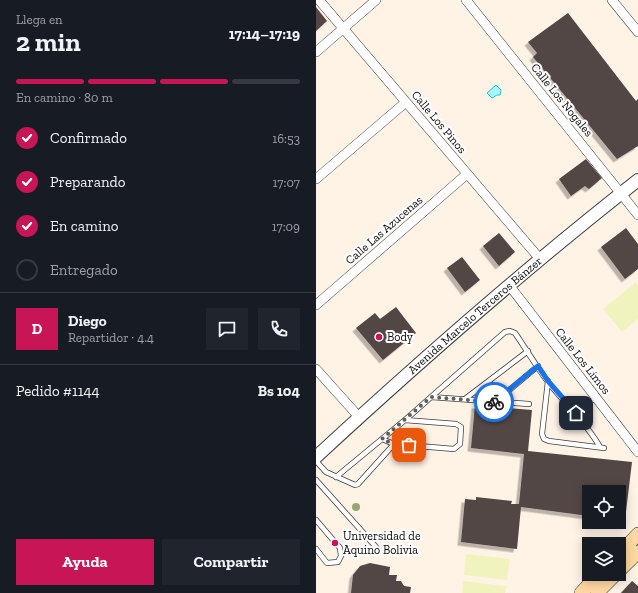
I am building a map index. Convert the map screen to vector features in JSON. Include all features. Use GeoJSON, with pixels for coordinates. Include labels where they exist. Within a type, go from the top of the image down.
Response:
{"type":"FeatureCollection","features":[{"type":"Feature","properties":{"kind":"main road"},"geometry":{"type":"LineString","coordinates":[[626,547],[638,534]]}},
{"type":"Feature","properties":{"kind":"main road"},"geometry":{"type":"LineString","coordinates":[[626,564],[638,552]]}},
{"type":"Feature","properties":{"kind":"main road"},"geometry":{"type":"LineString","coordinates":[[581,593],[592,581]]}},
{"type":"Feature","properties":{"kind":"main road"},"geometry":{"type":"LineString","coordinates":[[597,593],[609,581]]}},
{"type":"Feature","properties":{"kind":"street","name":"Calle Los Pinos"},"geometry":{"type":"LineString","coordinates":[[319,0],[540,259]]}},
{"type":"Feature","properties":{"kind":"street"},"geometry":{"type":"LineString","coordinates":[[316,52],[376,0]]}},
{"type":"Feature","properties":{"kind":"street","name":"Calle Los Nogales"},"geometry":{"type":"LineString","coordinates":[[466,0],[638,215]]}},
{"type":"Feature","properties":{"kind":"street"},"geometry":{"type":"LineString","coordinates":[[612,0],[638,32]]}},
{"type":"Feature","properties":{"kind":"street"},"geometry":{"type":"LineString","coordinates":[[316,179],[406,102]]}},
{"type":"Feature","properties":{"kind":"street","name":"Calle Las Azucenas"},"geometry":{"type":"LineString","coordinates":[[316,305],[467,174]]}},
{"type":"Feature","properties":{"kind":"street","name":"Avenida Marcelo Terceros Bánzer"},"geometry":{"type":"LineString","coordinates":[[316,457],[359,417],[509,285],[638,180]]}},
{"type":"Feature","properties":{"kind":"street","name":"Calle Los Limos"},"geometry":{"type":"LineString","coordinates":[[509,285],[638,452]]}},
{"type":"Feature","properties":{"kind":"street"},"geometry":{"type":"LineString","coordinates":[[316,369],[359,417]]}},
{"type":"Feature","properties":{"kind":"lane"},"geometry":{"type":"LineString","coordinates":[[336,477],[405,420],[505,332],[510,331],[515,333],[548,381],[576,413],[602,447],[549,441],[544,439],[542,434],[548,381]]}},
{"type":"Feature","properties":{"kind":"lane"},"geometry":{"type":"LineString","coordinates":[[465,399],[528,351]]}},
{"type":"Feature","properties":{"kind":"lane"},"geometry":{"type":"LineString","coordinates":[[495,402],[538,366]]}},
{"type":"Feature","properties":{"kind":"lane"},"geometry":{"type":"LineString","coordinates":[[431,397],[529,404]]}},
{"type":"Feature","properties":{"kind":"lane"},"geometry":{"type":"LineString","coordinates":[[576,413],[596,397]]}},
{"type":"Feature","properties":{"kind":"lane"},"geometry":{"type":"LineString","coordinates":[[382,439],[394,444],[454,449],[460,444],[461,427],[456,424],[405,420]]}},
{"type":"Feature","properties":{"kind":"lane"},"geometry":{"type":"LineString","coordinates":[[316,461],[326,472],[352,484],[358,484],[394,444]]}},
{"type":"Feature","properties":{"kind":"lane"},"geometry":{"type":"LineString","coordinates":[[316,480],[376,547]]}},
{"type":"Feature","properties":{"kind":"lane"},"geometry":{"type":"LineString","coordinates":[[316,520],[340,548],[341,556],[338,562],[327,563],[316,549]]}},
{"type":"Feature","properties":{"kind":"green space"},"geometry":{"type":"Polygon","coordinates":[[[636,282],[638,285],[638,319],[622,332],[603,309],[636,282]]]}},
{"type":"Feature","properties":{"kind":"green space"},"geometry":{"type":"Polygon","coordinates":[[[466,554],[510,559],[507,580],[464,575],[466,554]]]}},
{"type":"Feature","properties":{"kind":"green space"},"geometry":{"type":"Polygon","coordinates":[[[463,581],[506,586],[505,593],[462,593],[463,581]]]}},
{"type":"Feature","properties":{"kind":"water"},"geometry":{"type":"Polygon","coordinates":[[[496,85],[501,90],[500,95],[492,98],[487,93],[496,85]]]}},
{"type":"Feature","properties":{"kind":"building"},"geometry":{"type":"Polygon","coordinates":[[[316,7],[327,21],[316,31],[316,7]]]}},
{"type":"Feature","properties":{"kind":"building"},"geometry":{"type":"Polygon","coordinates":[[[568,13],[636,101],[638,99],[638,146],[617,159],[533,57],[537,53],[528,42],[568,13]]]}},
{"type":"Feature","properties":{"kind":"building"},"geometry":{"type":"Polygon","coordinates":[[[586,159],[602,178],[589,189],[585,186],[571,196],[559,179],[586,159]]]}},
{"type":"Feature","properties":{"kind":"building"},"geometry":{"type":"Polygon","coordinates":[[[626,228],[638,244],[638,269],[625,279],[601,247],[626,228]]]}},
{"type":"Feature","properties":{"kind":"building"},"geometry":{"type":"Polygon","coordinates":[[[499,233],[515,252],[499,266],[483,246],[499,233]]]}},
{"type":"Feature","properties":{"kind":"building"},"geometry":{"type":"Polygon","coordinates":[[[462,257],[480,280],[465,292],[447,268],[462,257]]]}},
{"type":"Feature","properties":{"kind":"building","name":"Body"},"geometry":{"type":"Polygon","coordinates":[[[396,307],[416,333],[383,360],[356,328],[375,313],[380,319],[396,307]]]}},
{"type":"Feature","properties":{"kind":"building"},"geometry":{"type":"Polygon","coordinates":[[[475,405],[532,410],[528,451],[632,462],[626,512],[626,485],[582,485],[582,515],[521,507],[517,549],[461,542],[465,499],[476,500],[476,497],[512,501],[511,504],[519,504],[524,454],[471,448],[475,405]]]}},
{"type":"Feature","properties":{"kind":"building"},"geometry":{"type":"Polygon","coordinates":[[[370,563],[390,567],[389,575],[397,575],[396,581],[401,581],[404,586],[411,587],[410,593],[351,593],[353,575],[360,566],[370,563]]]}},
{"type":"Feature","properties":{"kind":"building"},"geometry":{"type":"Polygon","coordinates":[[[632,581],[638,586],[638,593],[621,593],[632,581]]]}},
{"type":"Feature","properties":{"kind":"way so far"},"geometry":{"type":"LineString","coordinates":[[409,445],[394,444],[382,439],[431,397],[494,402]]}},
{"type":"Feature","properties":{"kind":"place","name":"Body"},"geometry":{"type":"Point","coordinates":[379,337]}},
{"type":"Feature","properties":{"kind":"place","name":"Universidad de Aquino Bolivia"},"geometry":{"type":"Point","coordinates":[335,543]}},
{"type":"Feature","properties":{"kind":"route"},"geometry":{"type":"LineString","coordinates":[[494,402],[538,366],[548,381],[576,413]]}}]}
